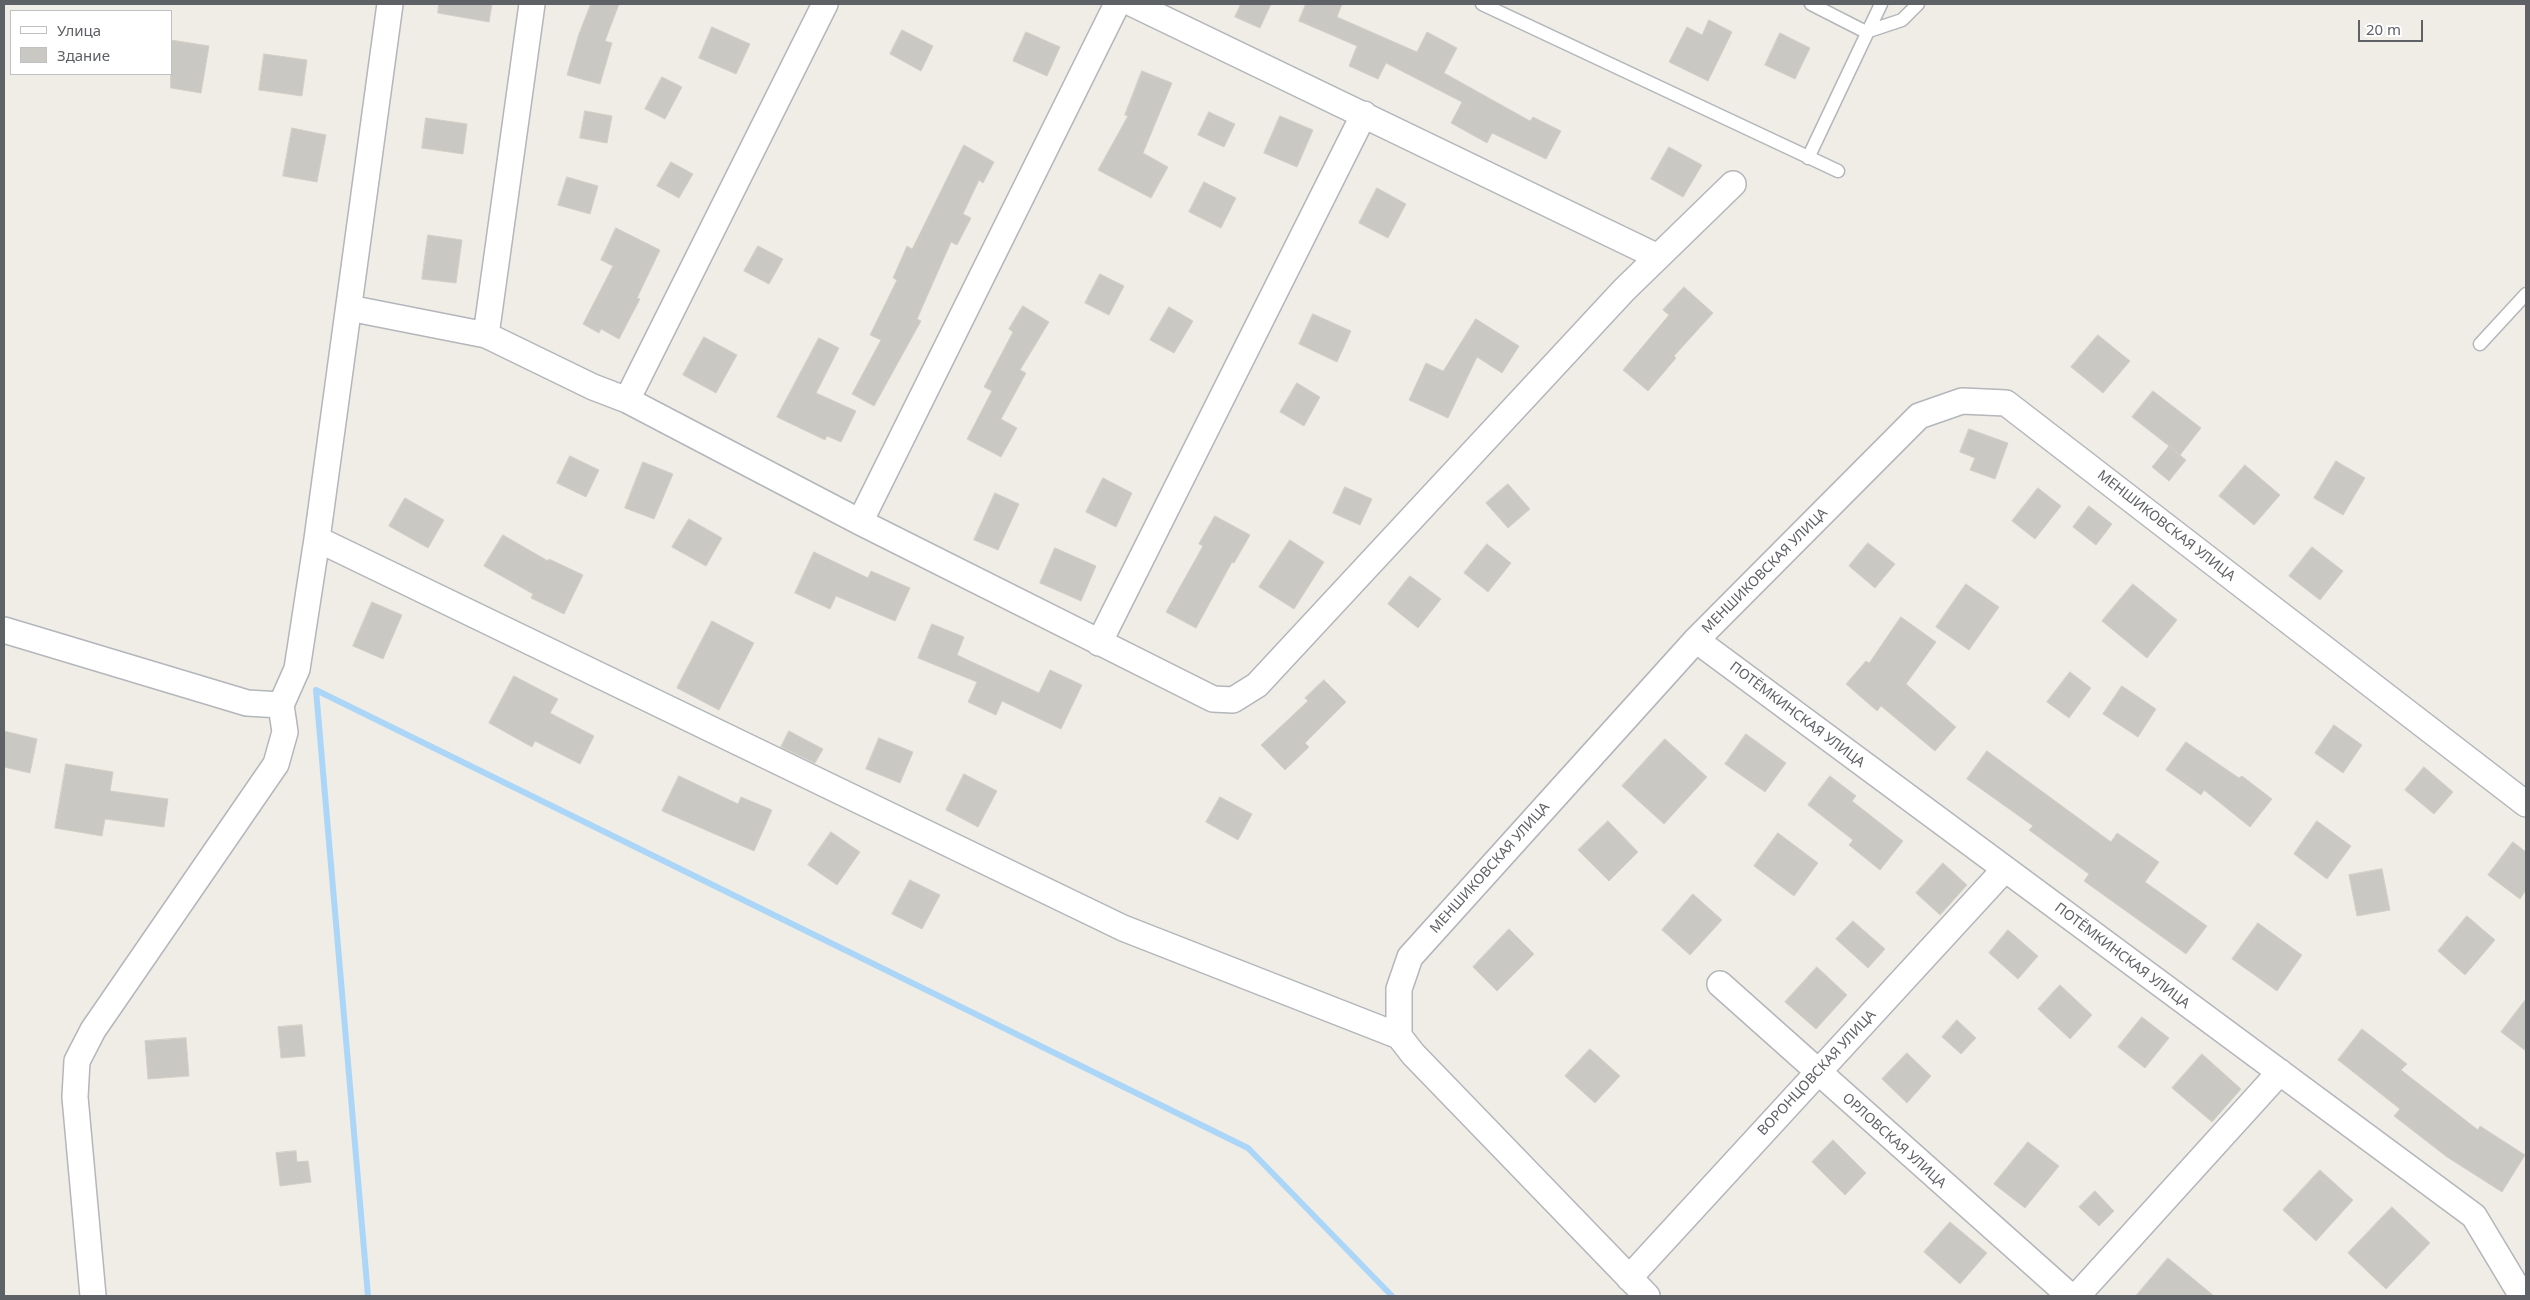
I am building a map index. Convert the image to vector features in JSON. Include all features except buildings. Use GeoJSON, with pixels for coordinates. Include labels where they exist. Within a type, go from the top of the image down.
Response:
{"type":"FeatureCollection","features":[{"type":"Feature","properties":{"kind":"street"},"geometry":{"type":"LineString","coordinates":[[93,1296],[75,1097],[77,1061],[93,1030],[276,764],[285,732],[280,705],[297,669],[317,539],[390,4]]}},
{"type":"Feature","properties":{"kind":"street"},"geometry":{"type":"LineString","coordinates":[[486,335],[532,4]]}},
{"type":"Feature","properties":{"kind":"street"},"geometry":{"type":"LineString","coordinates":[[626,400],[825,4]]}},
{"type":"Feature","properties":{"kind":"street"},"geometry":{"type":"LineString","coordinates":[[860,522],[1116,4]]}},
{"type":"Feature","properties":{"kind":"street"},"geometry":{"type":"LineString","coordinates":[[1133,4],[1658,257]]}},
{"type":"Feature","properties":{"kind":"street"},"geometry":{"type":"LineString","coordinates":[[1099,643],[1364,114]]}},
{"type":"Feature","properties":{"kind":"street"},"geometry":{"type":"LineString","coordinates":[[349,308],[486,335],[593,387],[626,400],[860,522],[1213,699],[1233,700],[1256,685],[1624,290],[1733,184]]}},
{"type":"Feature","properties":{"kind":"street","name":"МЕНШИКОВСКАЯ УЛИЦА"},"geometry":{"type":"LineString","coordinates":[[1399,1036],[1399,989],[1410,957],[1696,640],[1919,416],[1962,401],[2006,403],[2526,804]]}},
{"type":"Feature","properties":{"kind":"street"},"geometry":{"type":"LineString","coordinates":[[317,539],[1123,928],[1399,1036],[1413,1054],[1647,1296]]}},
{"type":"Feature","properties":{"kind":"street"},"geometry":{"type":"LineString","coordinates":[[4,630],[247,703],[280,705]]}},
{"type":"Feature","properties":{"kind":"street","name":"ПОТЁМКИНСКАЯ УЛИЦА"},"geometry":{"type":"LineString","coordinates":[[1696,640],[2474,1216],[2522,1296]]}},
{"type":"Feature","properties":{"kind":"street","name":"ВОРОНЦОВСКАЯ УЛИЦА"},"geometry":{"type":"LineString","coordinates":[[1629,1278],[2005,869]]}},
{"type":"Feature","properties":{"kind":"street","name":"ОРЛОВСКАЯ УЛИЦА"},"geometry":{"type":"LineString","coordinates":[[1720,984],[2070,1296]]}},
{"type":"Feature","properties":{"kind":"street"},"geometry":{"type":"LineString","coordinates":[[2077,1296],[2280,1072]]}},
{"type":"Feature","properties":{"kind":"lane"},"geometry":{"type":"LineString","coordinates":[[1482,4],[1838,171]]}},
{"type":"Feature","properties":{"kind":"lane"},"geometry":{"type":"LineString","coordinates":[[1811,4],[1866,32],[1902,20],[1918,4]]}},
{"type":"Feature","properties":{"kind":"lane"},"geometry":{"type":"LineString","coordinates":[[1808,158],[1866,32],[1881,4]]}},
{"type":"Feature","properties":{"kind":"lane"},"geometry":{"type":"LineString","coordinates":[[2480,344],[2526,294]]}},
{"type":"Feature","properties":{"kind":"waterway"},"geometry":{"type":"LineString","coordinates":[[368,1296],[316,690],[1248,1148],[1392,1296]]}}]}
